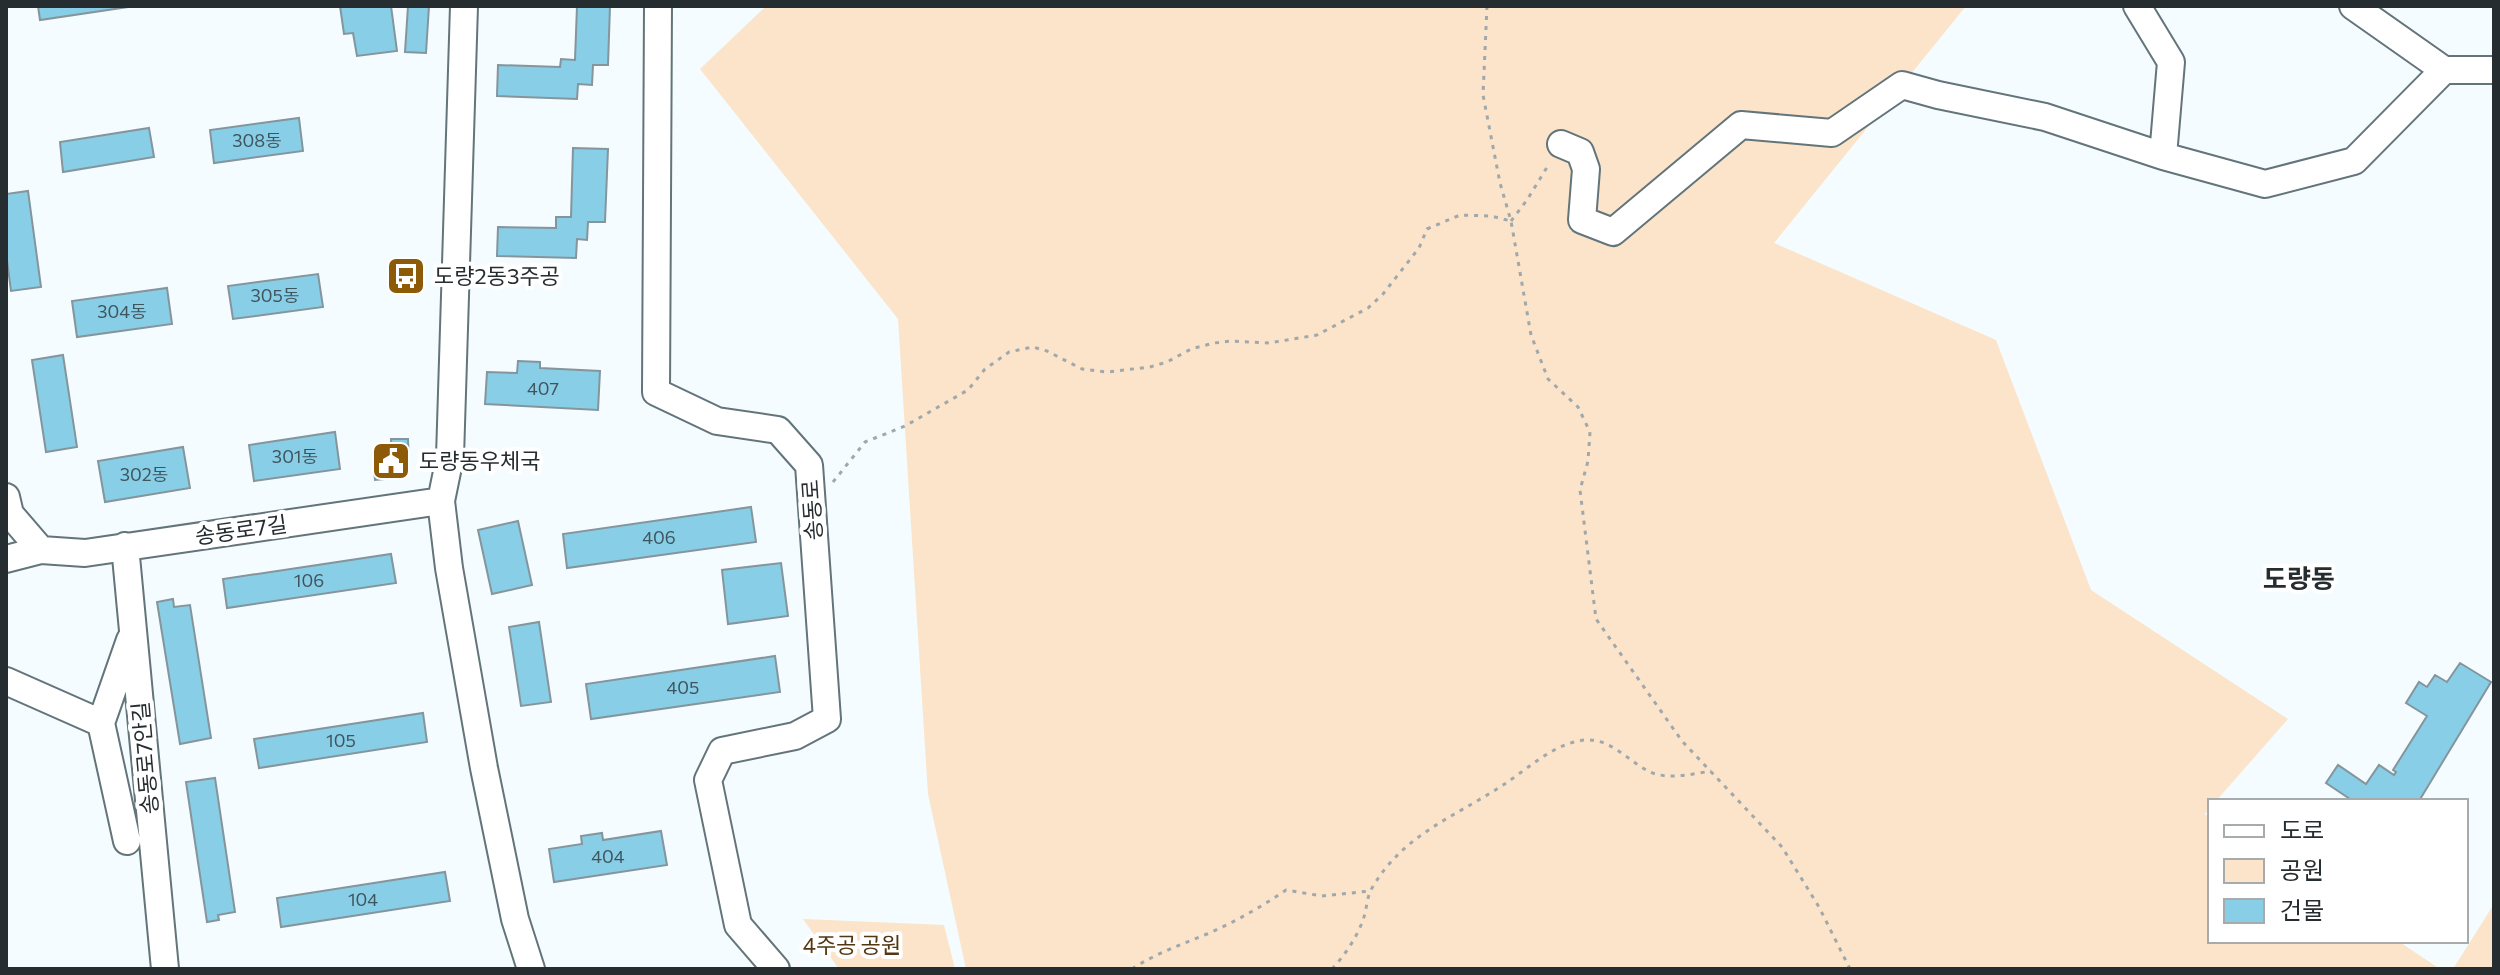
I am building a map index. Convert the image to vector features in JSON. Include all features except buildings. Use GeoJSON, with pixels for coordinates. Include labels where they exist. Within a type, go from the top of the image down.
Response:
{"type":"FeatureCollection","features":[{"type":"Feature","properties":{"kind":"street"},"geometry":{"type":"LineString","coordinates":[[464,6],[450,457],[441,501],[449,568],[484,768],[515,919],[531,969]]}},
{"type":"Feature","properties":{"kind":"street","name":"송동로"},"geometry":{"type":"LineString","coordinates":[[658,6],[656,392],[717,421],[778,430],[809,465],[827,719],[795,736],[722,751],[708,780],[738,925],[776,969]]}},
{"type":"Feature","properties":{"kind":"street"},"geometry":{"type":"LineString","coordinates":[[2137,6],[2171,62],[2163,156]]}},
{"type":"Feature","properties":{"kind":"street"},"geometry":{"type":"LineString","coordinates":[[2353,6],[2444,70],[2494,70]]}},
{"type":"Feature","properties":{"kind":"street"},"geometry":{"type":"LineString","coordinates":[[1561,144],[1580,152],[1586,169],[1582,220],[1613,232],[1741,125],[1832,133],[1902,85],[2045,117],[2163,156],[2265,184],[2354,161],[2444,70]]}},
{"type":"Feature","properties":{"kind":"street"},"geometry":{"type":"LineString","coordinates":[[6,497],[10,514],[41,550]]}},
{"type":"Feature","properties":{"kind":"street","name":"송동로7길"},"geometry":{"type":"LineString","coordinates":[[6,559],[41,550],[85,553],[441,501]]}},
{"type":"Feature","properties":{"kind":"street","name":"송동로7안길"},"geometry":{"type":"LineString","coordinates":[[125,546],[165,969]]}},
{"type":"Feature","properties":{"kind":"street"},"geometry":{"type":"LineString","coordinates":[[127,841],[101,723],[133,630]]}},
{"type":"Feature","properties":{"kind":"street"},"geometry":{"type":"LineString","coordinates":[[6,681],[101,723]]}},
{"type":"Feature","properties":{"kind":"path"},"geometry":{"type":"LineString","coordinates":[[1487,6],[1483,95],[1500,183],[1511,221],[1531,335],[1548,379],[1578,407],[1590,432],[1588,461],[1580,490],[1596,619],[1682,741],[1782,847],[1819,907],[1850,969]]}},
{"type":"Feature","properties":{"kind":"path"},"geometry":{"type":"LineString","coordinates":[[1511,221],[1561,144]]}},
{"type":"Feature","properties":{"kind":"path"},"geometry":{"type":"LineString","coordinates":[[811,502],[824,493],[865,442],[905,426],[968,390],[985,369],[1009,352],[1033,347],[1082,369],[1107,372],[1150,367],[1191,349],[1214,343],[1269,343],[1317,335],[1368,308],[1383,294],[1419,248],[1427,229],[1460,215],[1491,216],[1511,221]]}},
{"type":"Feature","properties":{"kind":"path"},"geometry":{"type":"LineString","coordinates":[[1332,969],[1343,957],[1363,920],[1370,891],[1394,857],[1422,833],[1573,742],[1589,740],[1604,743],[1651,772],[1665,775],[1711,771]]}},
{"type":"Feature","properties":{"kind":"path"},"geometry":{"type":"LineString","coordinates":[[1132,969],[1153,955],[1210,933],[1286,890],[1322,896],[1370,891]]}},
{"type":"Feature","properties":{"kind":"green space"},"geometry":{"type":"Polygon","coordinates":[[[766,6],[1966,6],[1774,243],[1996,340],[2091,590],[2288,719],[2218,799],[2208,799],[2205,814],[2208,816],[2208,943],[2401,943],[2440,969],[966,969],[928,794],[898,319],[700,69],[766,6]]]}},
{"type":"Feature","properties":{"kind":"green space"},"geometry":{"type":"Polygon","coordinates":[[[2494,904],[2494,969],[2453,969],[2494,904]]]}},
{"type":"Feature","properties":{"kind":"green space","name":"4주공 공원"},"geometry":{"type":"Polygon","coordinates":[[[803,919],[944,925],[955,969],[839,969],[803,919]]]}},
{"type":"Feature","properties":{"kind":"place","name":"도량2동3주공"},"geometry":{"type":"Point","coordinates":[406,276]}},
{"type":"Feature","properties":{"kind":"place","name":"도량동우체국"},"geometry":{"type":"Point","coordinates":[391,461]}},
{"type":"Feature","properties":{"kind":"district","name":"도량동"},"geometry":{"type":"Point","coordinates":[2299,579]}}]}
